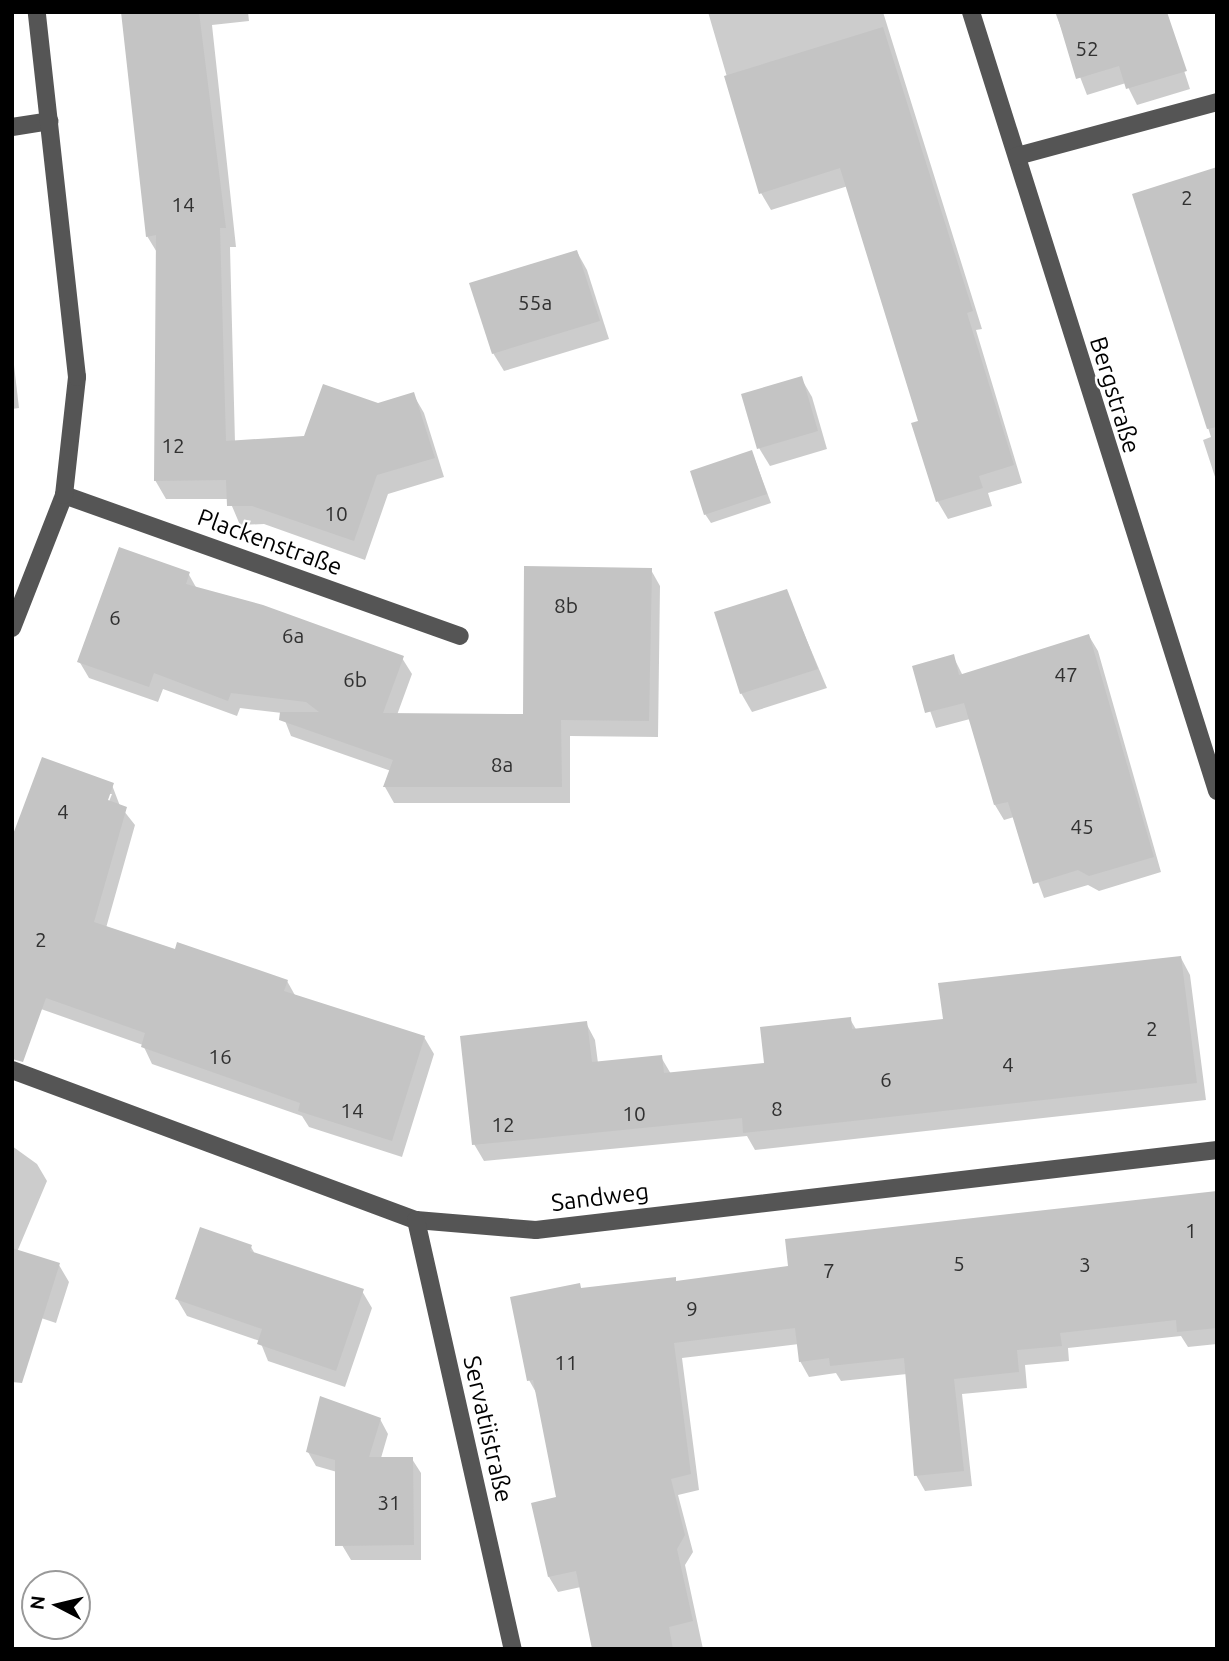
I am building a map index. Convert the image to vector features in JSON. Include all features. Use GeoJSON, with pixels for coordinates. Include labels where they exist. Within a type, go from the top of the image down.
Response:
{"type":"FeatureCollection","features":[{"type":"Feature","properties":{"kind":"street"},"geometry":{"type":"LineString","coordinates":[[12,628],[64,495],[77,377],[37,12]]}},
{"type":"Feature","properties":{"kind":"street","name":"Bergstraße"},"geometry":{"type":"LineString","coordinates":[[971,12],[1116,482],[1217,791]]}},
{"type":"Feature","properties":{"kind":"street"},"geometry":{"type":"LineString","coordinates":[[1017,156],[1217,102]]}},
{"type":"Feature","properties":{"kind":"street"},"geometry":{"type":"LineString","coordinates":[[12,127],[50,121]]}},
{"type":"Feature","properties":{"kind":"street","name":"Plackenstraße"},"geometry":{"type":"LineString","coordinates":[[64,495],[460,636]]}},
{"type":"Feature","properties":{"kind":"street","name":"Sandweg"},"geometry":{"type":"LineString","coordinates":[[12,1070],[416,1220],[536,1230],[1217,1150]]}},
{"type":"Feature","properties":{"kind":"street","name":"Servatiistraße"},"geometry":{"type":"LineString","coordinates":[[416,1220],[513,1649]]}},
{"type":"Feature","properties":{"kind":"building"},"geometry":{"type":"Polygon","coordinates":[[[121,12],[199,12],[226,228],[220,228],[226,441],[304,436],[323,384],[378,403],[414,392],[435,458],[377,475],[354,541],[252,506],[227,506],[226,480],[154,481],[156,235],[146,237],[121,12]]]}},
{"type":"Feature","properties":{"kind":"building"},"geometry":{"type":"Polygon","coordinates":[[[1056,12],[1167,12],[1187,71],[1126,89],[1119,66],[1076,79],[1056,12]]]}},
{"type":"Feature","properties":{"kind":"building"},"geometry":{"type":"Polygon","coordinates":[[[883,27],[973,311],[967,313],[1014,465],[979,476],[983,488],[936,502],[911,423],[918,421],[840,168],[759,194],[724,76],[883,27]]]}},
{"type":"Feature","properties":{"kind":"building"},"geometry":{"type":"Polygon","coordinates":[[[1217,167],[1217,427],[1207,429],[1132,194],[1217,167]]]}},
{"type":"Feature","properties":{"kind":"building"},"geometry":{"type":"Polygon","coordinates":[[[577,250],[600,321],[492,354],[469,283],[577,250]]]}},
{"type":"Feature","properties":{"kind":"building"},"geometry":{"type":"Polygon","coordinates":[[[802,376],[818,431],[757,449],[741,394],[802,376]]]}},
{"type":"Feature","properties":{"kind":"building"},"geometry":{"type":"Polygon","coordinates":[[[752,450],[767,494],[704,515],[690,471],[752,450]]]}},
{"type":"Feature","properties":{"kind":"building"},"geometry":{"type":"Polygon","coordinates":[[[119,547],[190,572],[186,584],[263,605],[404,656],[383,713],[523,714],[524,566],[652,568],[649,721],[561,720],[562,787],[383,787],[393,760],[279,720],[280,712],[319,712],[306,702],[231,693],[228,701],[154,673],[149,687],[77,662],[119,547]]]}},
{"type":"Feature","properties":{"kind":"building"},"geometry":{"type":"Polygon","coordinates":[[[787,589],[818,669],[740,694],[714,612],[787,589]]]}},
{"type":"Feature","properties":{"kind":"building"},"geometry":{"type":"Polygon","coordinates":[[[1089,634],[1154,857],[1089,876],[1078,870],[1033,884],[1008,802],[994,805],[964,703],[925,713],[912,666],[954,654],[959,675],[1089,634]]]}},
{"type":"Feature","properties":{"kind":"building"},"geometry":{"type":"Polygon","coordinates":[[[42,757],[114,783],[108,800],[127,807],[94,922],[175,949],[177,942],[288,980],[284,991],[425,1036],[392,1141],[298,1111],[300,1103],[141,1047],[145,1033],[46,998],[23,1062],[12,1059],[12,837],[42,757]]]}},
{"type":"Feature","properties":{"kind":"building"},"geometry":{"type":"Polygon","coordinates":[[[1181,956],[1197,1083],[743,1133],[742,1118],[472,1145],[460,1036],[587,1021],[592,1062],[662,1055],[664,1073],[764,1063],[760,1027],[851,1017],[852,1029],[943,1019],[938,983],[1181,956]]]}},
{"type":"Feature","properties":{"kind":"building"},"geometry":{"type":"Polygon","coordinates":[[[1217,1191],[1217,1328],[1177,1332],[1176,1320],[1060,1333],[1062,1346],[1017,1350],[1019,1372],[954,1379],[964,1471],[914,1476],[904,1358],[830,1366],[829,1358],[799,1362],[795,1328],[674,1343],[691,1474],[671,1479],[685,1535],[677,1549],[693,1621],[669,1627],[673,1649],[592,1649],[576,1571],[548,1577],[531,1503],[556,1497],[533,1380],[527,1381],[510,1297],[580,1283],[581,1288],[676,1277],[676,1281],[788,1266],[785,1239],[1217,1191]]]}},
{"type":"Feature","properties":{"kind":"building"},"geometry":{"type":"Polygon","coordinates":[[[200,1227],[252,1245],[250,1251],[364,1289],[336,1371],[257,1344],[262,1329],[175,1299],[200,1227]]]}},
{"type":"Feature","properties":{"kind":"building"},"geometry":{"type":"Polygon","coordinates":[[[12,1248],[60,1263],[22,1383],[12,1382],[12,1248]]]}},
{"type":"Feature","properties":{"kind":"building"},"geometry":{"type":"Polygon","coordinates":[[[320,1396],[381,1418],[369,1457],[413,1457],[414,1545],[335,1546],[335,1460],[306,1452],[320,1396]]]}}]}
